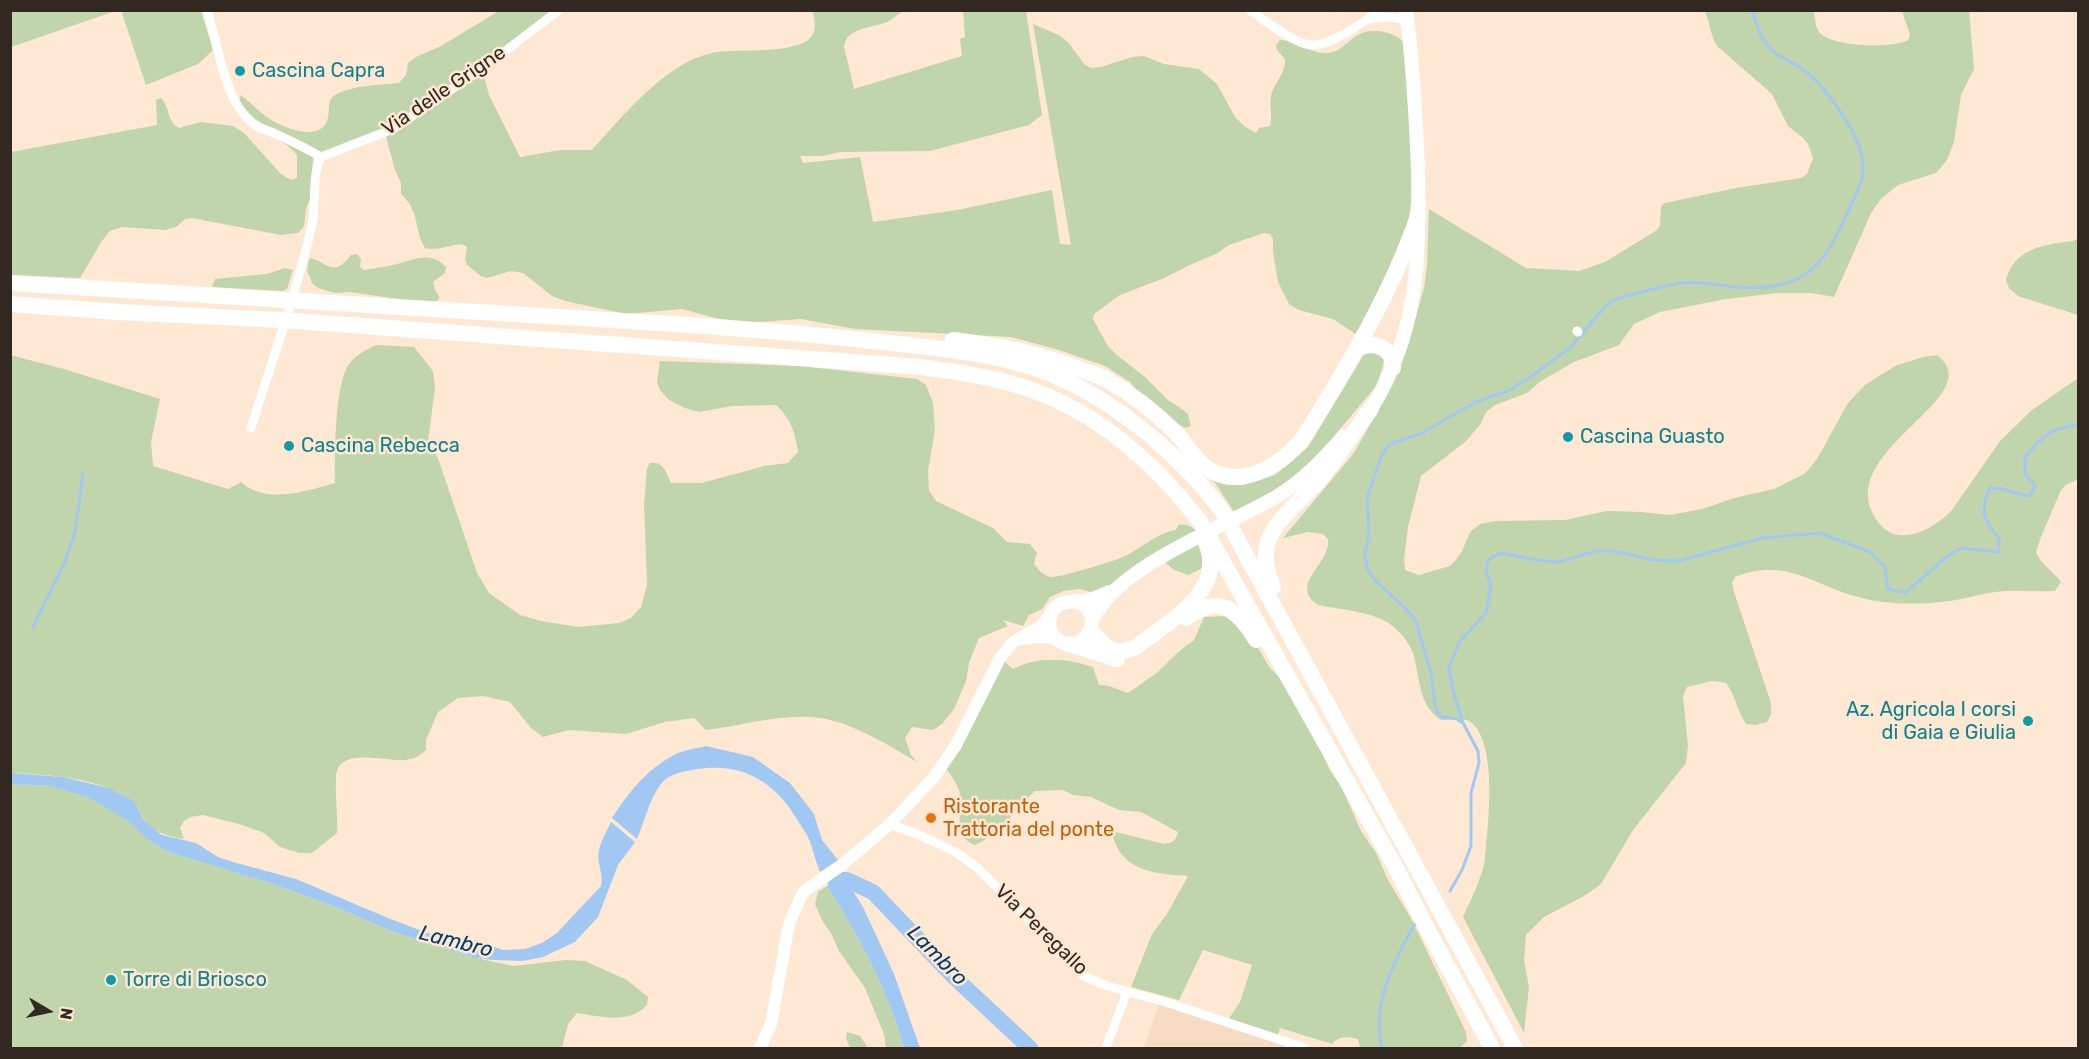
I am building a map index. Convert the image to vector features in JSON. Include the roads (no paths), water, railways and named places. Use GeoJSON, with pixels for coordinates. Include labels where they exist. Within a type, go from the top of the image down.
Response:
{"type":"FeatureCollection","features":[{"type":"Feature","properties":{"kind":"highway"},"geometry":{"type":"LineString","coordinates":[[10,283],[974,342],[1027,352],[1068,364],[1106,379],[1139,401],[1176,433],[1202,465],[1223,475],[1237,478],[1251,476],[1296,448],[1357,349],[1392,282],[1418,216]]}},
{"type":"Feature","properties":{"kind":"highway"},"geometry":{"type":"LineString","coordinates":[[10,304],[280,320],[909,366],[978,376],[1042,402],[1096,432],[1134,461],[1198,524],[1337,762],[1492,1048]]}},
{"type":"Feature","properties":{"kind":"highway"},"geometry":{"type":"LineString","coordinates":[[799,332],[959,351],[1009,361],[1054,375],[1079,387],[1166,449],[1209,492],[1236,534],[1515,1048]]}},
{"type":"Feature","properties":{"kind":"highway"},"geometry":{"type":"LineString","coordinates":[[1357,349],[1370,344],[1382,347],[1391,356],[1393,368]]}},
{"type":"Feature","properties":{"kind":"highway"},"geometry":{"type":"LineString","coordinates":[[1371,409],[1324,475],[1276,526],[1266,555],[1272,587],[1362,757],[1388,816]]}},
{"type":"Feature","properties":{"kind":"highway"},"geometry":{"type":"LineString","coordinates":[[1091,625],[1105,647],[1119,652],[1136,646],[1191,604],[1203,589],[1210,570],[1211,544]]}},
{"type":"Feature","properties":{"kind":"highway"},"geometry":{"type":"LineString","coordinates":[[1063,641],[1110,658],[1127,659],[1134,657],[1194,612],[1211,606],[1231,609],[1244,621],[1311,727],[1337,762]]}},
{"type":"Feature","properties":{"kind":"main road"},"geometry":{"type":"LineString","coordinates":[[1117,588],[1101,605],[1083,640],[1063,641],[1050,628],[1050,615],[1062,603],[1096,598],[1117,588],[1178,548],[1291,488],[1309,473],[1371,409],[1393,368],[1402,342],[1414,290],[1418,259],[1417,127],[1406,15]]}},
{"type":"Feature","properties":{"kind":"main road"},"geometry":{"type":"LineString","coordinates":[[1074,601],[1088,610],[1091,625]]}},
{"type":"Feature","properties":{"kind":"street"},"geometry":{"type":"LineString","coordinates":[[207,10],[229,88],[244,114],[258,127],[321,157],[316,168],[312,223],[252,428]]}},
{"type":"Feature","properties":{"kind":"street","name":"Via delle Grigne"},"geometry":{"type":"LineString","coordinates":[[321,157],[393,129],[487,65],[559,10]]}},
{"type":"Feature","properties":{"kind":"street"},"geometry":{"type":"LineString","coordinates":[[1250,10],[1300,42],[1312,45],[1329,41],[1368,19],[1379,10]]}},
{"type":"Feature","properties":{"kind":"street"},"geometry":{"type":"LineString","coordinates":[[1368,19],[1406,15]]}},
{"type":"Feature","properties":{"kind":"street"},"geometry":{"type":"LineString","coordinates":[[760,1048],[771,1024],[789,924],[801,896],[890,824],[933,777],[956,745],[1000,658],[1013,642],[1041,626],[1050,615]]}},
{"type":"Feature","properties":{"kind":"street"},"geometry":{"type":"LineString","coordinates":[[1013,642],[1029,637],[1063,641]]}},
{"type":"Feature","properties":{"kind":"street","name":"Via Peregallo"},"geometry":{"type":"LineString","coordinates":[[890,824],[957,853],[979,869],[1084,975],[1107,986],[1165,1002],[1305,1048]]}},
{"type":"Feature","properties":{"kind":"street"},"geometry":{"type":"LineString","coordinates":[[1106,1048],[1127,992]]}},
{"type":"Feature","properties":{"kind":"water"},"geometry":{"type":"Polygon","coordinates":[[[706,746],[753,757],[790,783],[814,814],[822,840],[838,860],[820,872],[807,835],[780,796],[757,778],[730,769],[698,769],[673,775],[664,780],[653,796],[637,839],[612,818],[632,791],[664,761],[678,753],[706,746]]]}},
{"type":"Feature","properties":{"kind":"water"},"geometry":{"type":"Polygon","coordinates":[[[11,773],[63,777],[109,788],[134,801],[143,819],[162,835],[196,843],[218,857],[233,862],[296,879],[427,933],[476,940],[503,950],[525,949],[542,943],[557,933],[601,886],[599,850],[611,822],[635,842],[618,865],[598,917],[575,942],[543,957],[523,961],[494,960],[476,958],[391,931],[333,906],[270,883],[168,852],[146,838],[128,821],[88,797],[49,786],[11,784],[11,773]]]}},
{"type":"Feature","properties":{"kind":"water"},"geometry":{"type":"Polygon","coordinates":[[[846,872],[851,888],[863,907],[894,974],[920,1048],[904,1048],[881,985],[827,886],[846,872]]]}},
{"type":"Feature","properties":{"kind":"waterway"},"geometry":{"type":"LineString","coordinates":[[1461,722],[1457,719],[1442,717],[1435,708],[1431,673],[1416,622],[1408,611],[1374,579],[1367,568],[1365,555],[1369,533],[1367,498],[1382,454],[1388,446],[1395,442],[1420,434],[1476,402],[1510,390],[1530,377],[1571,347],[1602,310],[1619,298],[1681,283],[1735,287],[1779,285],[1796,280],[1821,260],[1841,228],[1861,182],[1863,170],[1859,147],[1842,115],[1819,84],[1803,70],[1773,52],[1766,44],[1752,10]]}},
{"type":"Feature","properties":{"kind":"waterway"},"geometry":{"type":"LineString","coordinates":[[1450,891],[1462,870],[1471,846],[1471,793],[1479,763],[1478,751],[1463,723],[1449,668],[1460,641],[1486,613],[1491,585],[1486,571],[1488,560],[1500,553],[1558,562],[1596,551],[1615,551],[1654,560],[1678,561],[1762,538],[1820,533],[1870,552],[1885,567],[1888,589],[1905,593],[1949,555],[1961,548],[1998,552],[1999,538],[1984,515],[1990,488],[2030,496],[2035,485],[2025,474],[2025,457],[2048,434],[2060,428],[2078,425]]}},
{"type":"Feature","properties":{"kind":"waterway"},"geometry":{"type":"LineString","coordinates":[[33,627],[64,564],[75,533],[83,474]]}},
{"type":"Feature","properties":{"kind":"waterway","name":"Lambro"},"geometry":{"type":"LineString","coordinates":[[835,880],[847,880],[873,892],[953,976],[1030,1048]]}},
{"type":"Feature","properties":{"kind":"waterway"},"geometry":{"type":"LineString","coordinates":[[1382,1048],[1379,1032],[1386,984],[1415,924]]}},
{"type":"Feature","properties":{"kind":"place","name":"Cascina Capra"},"geometry":{"type":"Point","coordinates":[240,71]}},
{"type":"Feature","properties":{"kind":"place","name":"Cascina Guasto"},"geometry":{"type":"Point","coordinates":[1568,437]}},
{"type":"Feature","properties":{"kind":"place","name":"Cascina Rebecca"},"geometry":{"type":"Point","coordinates":[289,446]}},
{"type":"Feature","properties":{"kind":"place","name":"Az. Agricola I corsi di Gaia e Giulia"},"geometry":{"type":"Point","coordinates":[2028,721]}},
{"type":"Feature","properties":{"kind":"place","name":"Ristorante Trattoria del ponte"},"geometry":{"type":"Point","coordinates":[931,818]}},
{"type":"Feature","properties":{"kind":"place","name":"Torre di Briosco"},"geometry":{"type":"Point","coordinates":[111,980]}}]}
